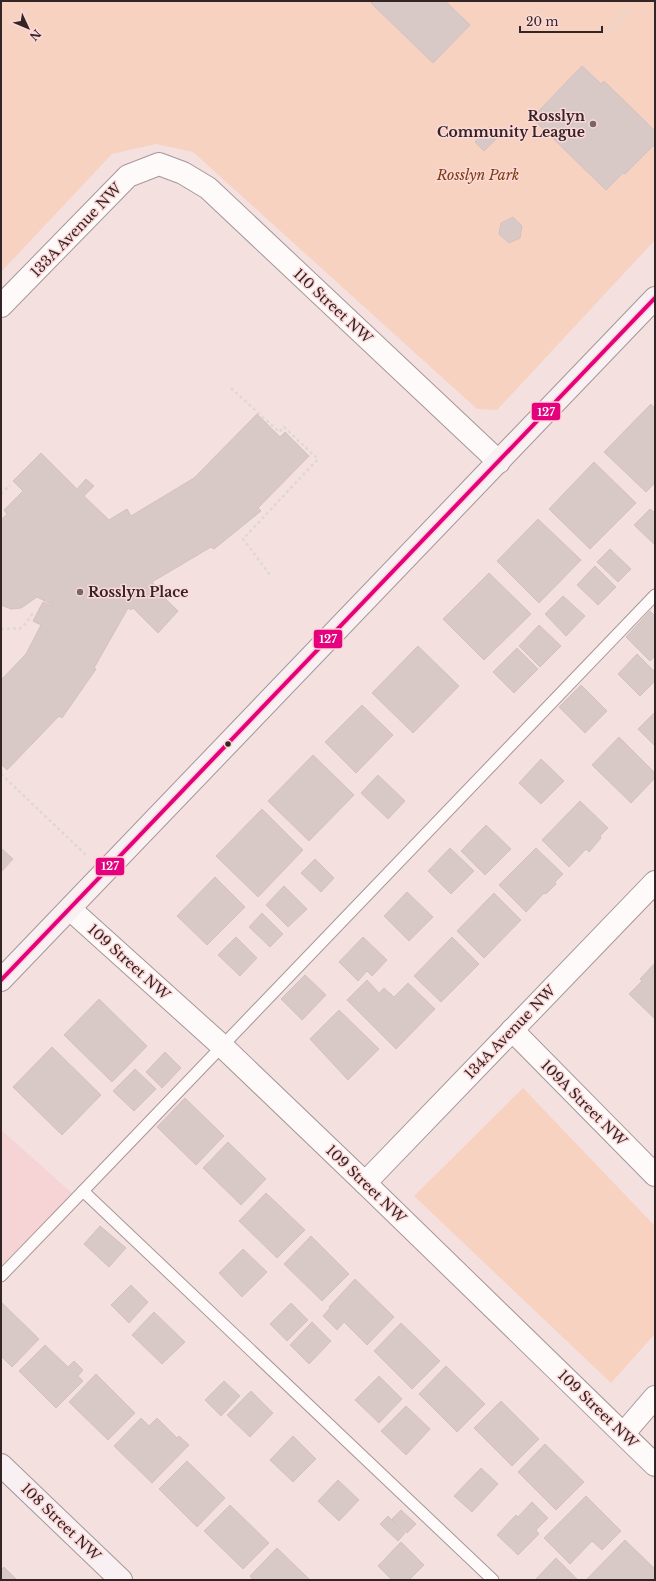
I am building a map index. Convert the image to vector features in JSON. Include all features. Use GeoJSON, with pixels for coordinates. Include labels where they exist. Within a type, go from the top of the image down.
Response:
{"type":"FeatureCollection","features":[{"type":"Feature","properties":{"kind":"street","name":"133A Avenue NW"},"geometry":{"type":"LineString","coordinates":[[1,306],[128,176],[158,164]]}},
{"type":"Feature","properties":{"kind":"street","name":"110 Street NW"},"geometry":{"type":"LineString","coordinates":[[158,164],[183,172],[208,188],[498,462]]}},
{"type":"Feature","properties":{"kind":"street"},"geometry":{"type":"LineString","coordinates":[[1,980],[655,298]]}},
{"type":"Feature","properties":{"kind":"street","name":"134A Avenue NW"},"geometry":{"type":"LineString","coordinates":[[365,1183],[655,882]]}},
{"type":"Feature","properties":{"kind":"street","name":"109 Street NW"},"geometry":{"type":"LineString","coordinates":[[70,909],[221,1045],[624,1433],[655,1465]]}},
{"type":"Feature","properties":{"kind":"street","name":"109A Street NW"},"geometry":{"type":"LineString","coordinates":[[512,1030],[655,1175]]}},
{"type":"Feature","properties":{"kind":"street"},"geometry":{"type":"LineString","coordinates":[[624,1433],[655,1397]]}},
{"type":"Feature","properties":{"kind":"street","name":"108 Street NW"},"geometry":{"type":"LineString","coordinates":[[1,1465],[121,1580]]}},
{"type":"Feature","properties":{"kind":"lane"},"geometry":{"type":"LineString","coordinates":[[1,1276],[221,1045],[655,595]]}},
{"type":"Feature","properties":{"kind":"lane"},"geometry":{"type":"LineString","coordinates":[[83,1191],[493,1580]]}},
{"type":"Feature","properties":{"kind":"path"},"geometry":{"type":"LineString","coordinates":[[610,30],[628,10]]}},
{"type":"Feature","properties":{"kind":"path"},"geometry":{"type":"LineString","coordinates":[[231,388],[279,432],[284,427],[318,458],[243,539],[270,575]]}},
{"type":"Feature","properties":{"kind":"path"},"geometry":{"type":"LineString","coordinates":[[1,494],[10,485]]}},
{"type":"Feature","properties":{"kind":"path"},"geometry":{"type":"LineString","coordinates":[[1,629],[22,628],[34,612]]}},
{"type":"Feature","properties":{"kind":"path"},"geometry":{"type":"LineString","coordinates":[[1,774],[105,872]]}},
{"type":"Feature","properties":{"kind":"shaded area"},"geometry":{"type":"Polygon","coordinates":[[[1,1130],[73,1194],[1,1269],[1,1130]]]}},
{"type":"Feature","properties":{"kind":"green space","name":"Rosslyn Park"},"geometry":{"type":"Polygon","coordinates":[[[1,1],[655,1],[655,240],[497,410],[477,409],[193,152],[156,144],[112,154],[1,272],[1,1]]]}},
{"type":"Feature","properties":{"kind":"green space"},"geometry":{"type":"Polygon","coordinates":[[[523,1088],[655,1226],[655,1334],[611,1383],[414,1196],[523,1088]]]}},
{"type":"Feature","properties":{"kind":"building"},"geometry":{"type":"Polygon","coordinates":[[[373,1],[445,1],[470,25],[433,63],[371,3],[373,1]]]}},
{"type":"Feature","properties":{"kind":"building","name":"Rosslyn Community League"},"geometry":{"type":"Polygon","coordinates":[[[582,66],[601,84],[604,81],[655,131],[655,144],[625,174],[623,173],[606,190],[532,118],[582,66]]]}},
{"type":"Feature","properties":{"kind":"building"},"geometry":{"type":"Polygon","coordinates":[[[489,127],[499,136],[484,151],[475,142],[489,127]]]}},
{"type":"Feature","properties":{"kind":"building"},"geometry":{"type":"Polygon","coordinates":[[[513,217],[522,226],[520,238],[509,243],[499,234],[501,223],[513,217]]]}},
{"type":"Feature","properties":{"kind":"building"},"geometry":{"type":"Polygon","coordinates":[[[651,404],[655,409],[655,483],[646,492],[604,452],[651,404]]]}},
{"type":"Feature","properties":{"kind":"building","name":"Rosslyn Place"},"geometry":{"type":"Polygon","coordinates":[[[257,414],[280,437],[285,432],[309,456],[258,508],[261,511],[214,549],[211,547],[152,582],[155,585],[153,587],[178,611],[158,633],[133,608],[131,610],[128,608],[94,668],[96,669],[62,718],[59,716],[7,770],[1,764],[1,680],[26,654],[41,625],[33,621],[43,602],[52,606],[53,605],[37,597],[21,608],[11,609],[1,605],[1,520],[7,514],[4,510],[23,491],[13,481],[41,453],[77,489],[86,479],[94,486],[84,496],[109,520],[127,509],[131,516],[194,478],[257,414]]]}},
{"type":"Feature","properties":{"kind":"building"},"geometry":{"type":"Polygon","coordinates":[[[594,462],[636,503],[590,549],[549,509],[594,462]]]}},
{"type":"Feature","properties":{"kind":"building"},"geometry":{"type":"Polygon","coordinates":[[[650,509],[655,513],[655,545],[634,525],[650,509]]]}},
{"type":"Feature","properties":{"kind":"building"},"geometry":{"type":"Polygon","coordinates":[[[538,519],[581,560],[539,603],[497,561],[538,519]]]}},
{"type":"Feature","properties":{"kind":"building"},"geometry":{"type":"Polygon","coordinates":[[[610,549],[631,569],[618,582],[597,562],[610,549]]]}},
{"type":"Feature","properties":{"kind":"building"},"geometry":{"type":"Polygon","coordinates":[[[595,566],[616,587],[598,605],[577,585],[595,566]]]}},
{"type":"Feature","properties":{"kind":"building"},"geometry":{"type":"Polygon","coordinates":[[[489,573],[531,614],[484,660],[443,619],[489,573]]]}},
{"type":"Feature","properties":{"kind":"building"},"geometry":{"type":"Polygon","coordinates":[[[563,596],[585,616],[566,636],[545,614],[563,596]]]}},
{"type":"Feature","properties":{"kind":"building"},"geometry":{"type":"Polygon","coordinates":[[[650,611],[655,616],[655,656],[650,661],[626,637],[650,611]]]}},
{"type":"Feature","properties":{"kind":"building"},"geometry":{"type":"Polygon","coordinates":[[[539,625],[561,646],[540,667],[519,646],[539,625]]]}},
{"type":"Feature","properties":{"kind":"building"},"geometry":{"type":"Polygon","coordinates":[[[418,646],[459,686],[413,733],[372,693],[418,646]]]}},
{"type":"Feature","properties":{"kind":"building"},"geometry":{"type":"Polygon","coordinates":[[[517,648],[538,669],[514,693],[493,672],[517,648]]]}},
{"type":"Feature","properties":{"kind":"building"},"geometry":{"type":"Polygon","coordinates":[[[637,654],[655,672],[655,681],[640,696],[618,674],[637,654]]]}},
{"type":"Feature","properties":{"kind":"building"},"geometry":{"type":"Polygon","coordinates":[[[581,685],[607,711],[585,733],[559,707],[581,685]]]}},
{"type":"Feature","properties":{"kind":"building"},"geometry":{"type":"Polygon","coordinates":[[[362,705],[393,735],[356,773],[325,742],[362,705]]]}},
{"type":"Feature","properties":{"kind":"building"},"geometry":{"type":"Polygon","coordinates":[[[655,712],[655,746],[638,729],[655,712]]]}},
{"type":"Feature","properties":{"kind":"building"},"geometry":{"type":"Polygon","coordinates":[[[619,737],[655,773],[655,778],[631,803],[592,765],[619,737]]]}},
{"type":"Feature","properties":{"kind":"building"},"geometry":{"type":"Polygon","coordinates":[[[313,755],[354,795],[309,841],[268,801],[313,755]]]}},
{"type":"Feature","properties":{"kind":"building"},"geometry":{"type":"Polygon","coordinates":[[[541,759],[564,781],[541,804],[519,783],[541,759]]]}},
{"type":"Feature","properties":{"kind":"building"},"geometry":{"type":"Polygon","coordinates":[[[378,775],[405,801],[388,819],[361,793],[378,775]]]}},
{"type":"Feature","properties":{"kind":"building"},"geometry":{"type":"Polygon","coordinates":[[[580,801],[608,828],[600,836],[601,838],[589,852],[586,849],[569,867],[542,840],[580,801]]]}},
{"type":"Feature","properties":{"kind":"building"},"geometry":{"type":"Polygon","coordinates":[[[262,809],[303,850],[258,897],[216,856],[262,809]]]}},
{"type":"Feature","properties":{"kind":"building"},"geometry":{"type":"Polygon","coordinates":[[[486,825],[511,849],[485,875],[461,851],[486,825]]]}},
{"type":"Feature","properties":{"kind":"building"},"geometry":{"type":"Polygon","coordinates":[[[1,848],[13,859],[1,872],[1,848]]]}},
{"type":"Feature","properties":{"kind":"building"},"geometry":{"type":"Polygon","coordinates":[[[450,848],[474,871],[451,894],[428,871],[450,848]]]}},
{"type":"Feature","properties":{"kind":"building"},"geometry":{"type":"Polygon","coordinates":[[[536,848],[563,874],[555,882],[556,884],[546,894],[544,893],[526,912],[499,885],[536,848]]]}},
{"type":"Feature","properties":{"kind":"building"},"geometry":{"type":"Polygon","coordinates":[[[315,859],[334,878],[321,892],[301,873],[315,859]]]}},
{"type":"Feature","properties":{"kind":"building"},"geometry":{"type":"Polygon","coordinates":[[[215,877],[245,907],[207,945],[177,916],[215,877]]]}},
{"type":"Feature","properties":{"kind":"building"},"geometry":{"type":"Polygon","coordinates":[[[284,886],[307,909],[288,927],[266,905],[284,886]]]}},
{"type":"Feature","properties":{"kind":"building"},"geometry":{"type":"Polygon","coordinates":[[[407,892],[433,917],[409,941],[384,916],[407,892]]]}},
{"type":"Feature","properties":{"kind":"building"},"geometry":{"type":"Polygon","coordinates":[[[494,893],[521,920],[484,958],[457,931],[494,893]]]}},
{"type":"Feature","properties":{"kind":"building"},"geometry":{"type":"Polygon","coordinates":[[[262,913],[283,934],[270,947],[249,927],[262,913]]]}},
{"type":"Feature","properties":{"kind":"building"},"geometry":{"type":"Polygon","coordinates":[[[236,937],[257,958],[240,976],[218,955],[236,937]]]}},
{"type":"Feature","properties":{"kind":"building"},"geometry":{"type":"Polygon","coordinates":[[[363,937],[387,960],[372,976],[367,971],[358,981],[339,962],[363,937]]]}},
{"type":"Feature","properties":{"kind":"building"},"geometry":{"type":"Polygon","coordinates":[[[452,937],[479,964],[441,1002],[414,976],[452,937]]]}},
{"type":"Feature","properties":{"kind":"building"},"geometry":{"type":"Polygon","coordinates":[[[655,963],[655,1019],[629,994],[642,981],[640,979],[655,963]]]}},
{"type":"Feature","properties":{"kind":"building"},"geometry":{"type":"Polygon","coordinates":[[[305,975],[326,995],[302,1020],[281,999],[305,975]]]}},
{"type":"Feature","properties":{"kind":"building"},"geometry":{"type":"Polygon","coordinates":[[[367,980],[379,993],[384,988],[394,997],[408,983],[435,1009],[396,1049],[347,1000],[367,980]]]}},
{"type":"Feature","properties":{"kind":"building"},"geometry":{"type":"Polygon","coordinates":[[[99,999],[147,1046],[112,1082],[64,1035],[99,999]]]}},
{"type":"Feature","properties":{"kind":"building"},"geometry":{"type":"Polygon","coordinates":[[[339,1010],[379,1049],[348,1080],[310,1039],[339,1010]]]}},
{"type":"Feature","properties":{"kind":"building"},"geometry":{"type":"Polygon","coordinates":[[[52,1047],[101,1095],[62,1135],[13,1087],[52,1047]]]}},
{"type":"Feature","properties":{"kind":"building"},"geometry":{"type":"Polygon","coordinates":[[[165,1052],[181,1068],[162,1088],[146,1072],[165,1052]]]}},
{"type":"Feature","properties":{"kind":"building"},"geometry":{"type":"Polygon","coordinates":[[[135,1069],[156,1089],[134,1111],[113,1091],[135,1069]]]}},
{"type":"Feature","properties":{"kind":"building"},"geometry":{"type":"Polygon","coordinates":[[[185,1098],[224,1136],[196,1165],[157,1127],[185,1098]]]}},
{"type":"Feature","properties":{"kind":"building"},"geometry":{"type":"Polygon","coordinates":[[[228,1142],[266,1179],[241,1205],[203,1168],[228,1142]]]}},
{"type":"Feature","properties":{"kind":"building"},"geometry":{"type":"Polygon","coordinates":[[[266,1193],[305,1230],[277,1258],[239,1221],[266,1193]]]}},
{"type":"Feature","properties":{"kind":"building"},"geometry":{"type":"Polygon","coordinates":[[[100,1226],[126,1248],[109,1267],[84,1244],[100,1226]]]}},
{"type":"Feature","properties":{"kind":"building"},"geometry":{"type":"Polygon","coordinates":[[[311,1236],[349,1274],[322,1301],[284,1264],[311,1236]]]}},
{"type":"Feature","properties":{"kind":"building"},"geometry":{"type":"Polygon","coordinates":[[[243,1249],[267,1272],[242,1297],[219,1273],[243,1249]]]}},
{"type":"Feature","properties":{"kind":"building"},"geometry":{"type":"Polygon","coordinates":[[[355,1279],[394,1317],[367,1345],[344,1322],[337,1330],[323,1316],[330,1308],[329,1307],[355,1279]]]}},
{"type":"Feature","properties":{"kind":"building"},"geometry":{"type":"Polygon","coordinates":[[[131,1285],[148,1302],[129,1323],[111,1305],[131,1285]]]}},
{"type":"Feature","properties":{"kind":"building"},"geometry":{"type":"Polygon","coordinates":[[[1,1302],[39,1339],[12,1367],[1,1356],[1,1302]]]}},
{"type":"Feature","properties":{"kind":"building"},"geometry":{"type":"Polygon","coordinates":[[[291,1303],[308,1320],[287,1341],[270,1324],[291,1303]]]}},
{"type":"Feature","properties":{"kind":"building"},"geometry":{"type":"Polygon","coordinates":[[[154,1312],[185,1342],[162,1364],[132,1335],[154,1312]]]}},
{"type":"Feature","properties":{"kind":"building"},"geometry":{"type":"Polygon","coordinates":[[[312,1322],[331,1341],[309,1364],[290,1345],[312,1322]]]}},
{"type":"Feature","properties":{"kind":"building"},"geometry":{"type":"Polygon","coordinates":[[[401,1323],[440,1361],[412,1389],[374,1351],[401,1323]]]}},
{"type":"Feature","properties":{"kind":"building"},"geometry":{"type":"Polygon","coordinates":[[[45,1345],[68,1367],[74,1361],[83,1370],[78,1376],[83,1381],[56,1408],[19,1371],[45,1345]]]}},
{"type":"Feature","properties":{"kind":"building"},"geometry":{"type":"Polygon","coordinates":[[[446,1366],[485,1404],[457,1432],[419,1394],[446,1366]]]}},
{"type":"Feature","properties":{"kind":"building"},"geometry":{"type":"Polygon","coordinates":[[[96,1374],[135,1413],[108,1440],[69,1402],[96,1374]]]}},
{"type":"Feature","properties":{"kind":"building"},"geometry":{"type":"Polygon","coordinates":[[[379,1376],[402,1399],[379,1423],[355,1400],[379,1376]]]}},
{"type":"Feature","properties":{"kind":"building"},"geometry":{"type":"Polygon","coordinates":[[[224,1381],[240,1396],[221,1416],[205,1400],[224,1381]]]}},
{"type":"Feature","properties":{"kind":"building"},"geometry":{"type":"Polygon","coordinates":[[[251,1391],[273,1413],[250,1437],[227,1415],[251,1391]]]}},
{"type":"Feature","properties":{"kind":"building"},"geometry":{"type":"Polygon","coordinates":[[[501,1401],[539,1439],[512,1466],[474,1428],[501,1401]]]}},
{"type":"Feature","properties":{"kind":"building"},"geometry":{"type":"Polygon","coordinates":[[[406,1406],[430,1429],[406,1455],[381,1431],[406,1406]]]}},
{"type":"Feature","properties":{"kind":"building"},"geometry":{"type":"Polygon","coordinates":[[[141,1418],[149,1426],[157,1418],[177,1438],[179,1436],[189,1445],[152,1483],[114,1446],[141,1418]]]}},
{"type":"Feature","properties":{"kind":"building"},"geometry":{"type":"Polygon","coordinates":[[[293,1436],[316,1459],[293,1482],[270,1460],[293,1436]]]}},
{"type":"Feature","properties":{"kind":"building"},"geometry":{"type":"Polygon","coordinates":[[[545,1444],[584,1482],[556,1510],[518,1472],[545,1444]]]}},
{"type":"Feature","properties":{"kind":"building"},"geometry":{"type":"Polygon","coordinates":[[[187,1461],[225,1498],[197,1527],[159,1489],[187,1461]]]}},
{"type":"Feature","properties":{"kind":"building"},"geometry":{"type":"Polygon","coordinates":[[[481,1468],[498,1484],[472,1512],[454,1496],[481,1468]]]}},
{"type":"Feature","properties":{"kind":"building"},"geometry":{"type":"Polygon","coordinates":[[[338,1480],[359,1500],[339,1521],[318,1501],[338,1480]]]}},
{"type":"Feature","properties":{"kind":"building"},"geometry":{"type":"Polygon","coordinates":[[[586,1496],[621,1531],[602,1550],[592,1541],[570,1564],[544,1538],[586,1496]]]}},
{"type":"Feature","properties":{"kind":"building"},"geometry":{"type":"Polygon","coordinates":[[[532,1502],[548,1518],[536,1530],[539,1534],[518,1555],[497,1535],[516,1515],[518,1517],[532,1502]]]}},
{"type":"Feature","properties":{"kind":"building"},"geometry":{"type":"Polygon","coordinates":[[[230,1505],[269,1543],[243,1569],[204,1531],[230,1505]]]}},
{"type":"Feature","properties":{"kind":"building"},"geometry":{"type":"Polygon","coordinates":[[[401,1510],[416,1524],[407,1533],[392,1519],[401,1510]]]}},
{"type":"Feature","properties":{"kind":"building"},"geometry":{"type":"Polygon","coordinates":[[[388,1516],[405,1533],[398,1541],[380,1524],[388,1516]]]}},
{"type":"Feature","properties":{"kind":"building"},"geometry":{"type":"Polygon","coordinates":[[[625,1540],[655,1569],[655,1580],[586,1580],[625,1540]]]}},
{"type":"Feature","properties":{"kind":"building"},"geometry":{"type":"Polygon","coordinates":[[[401,1542],[424,1565],[409,1580],[392,1580],[378,1566],[401,1542]]]}},
{"type":"Feature","properties":{"kind":"building"},"geometry":{"type":"Polygon","coordinates":[[[277,1548],[310,1580],[253,1580],[250,1576],[277,1548]]]}},
{"type":"Feature","properties":{"kind":"building"},"geometry":{"type":"Polygon","coordinates":[[[556,1558],[578,1580],[535,1580],[556,1558]]]}},
{"type":"Feature","properties":{"kind":"building"},"geometry":{"type":"Polygon","coordinates":[[[4,1567],[17,1580],[1,1580],[1,1570],[4,1567]]]}},
{"type":"Feature","properties":{"kind":"transit line","name":"127"},"geometry":{"type":"LineString","coordinates":[[1,980],[655,298]]}},
{"type":"Feature","properties":{"kind":"place","name":"Rosslyn Community League"},"geometry":{"type":"Point","coordinates":[593,124]}},
{"type":"Feature","properties":{"kind":"place","name":"Rosslyn Place"},"geometry":{"type":"Point","coordinates":[80,592]}}]}
